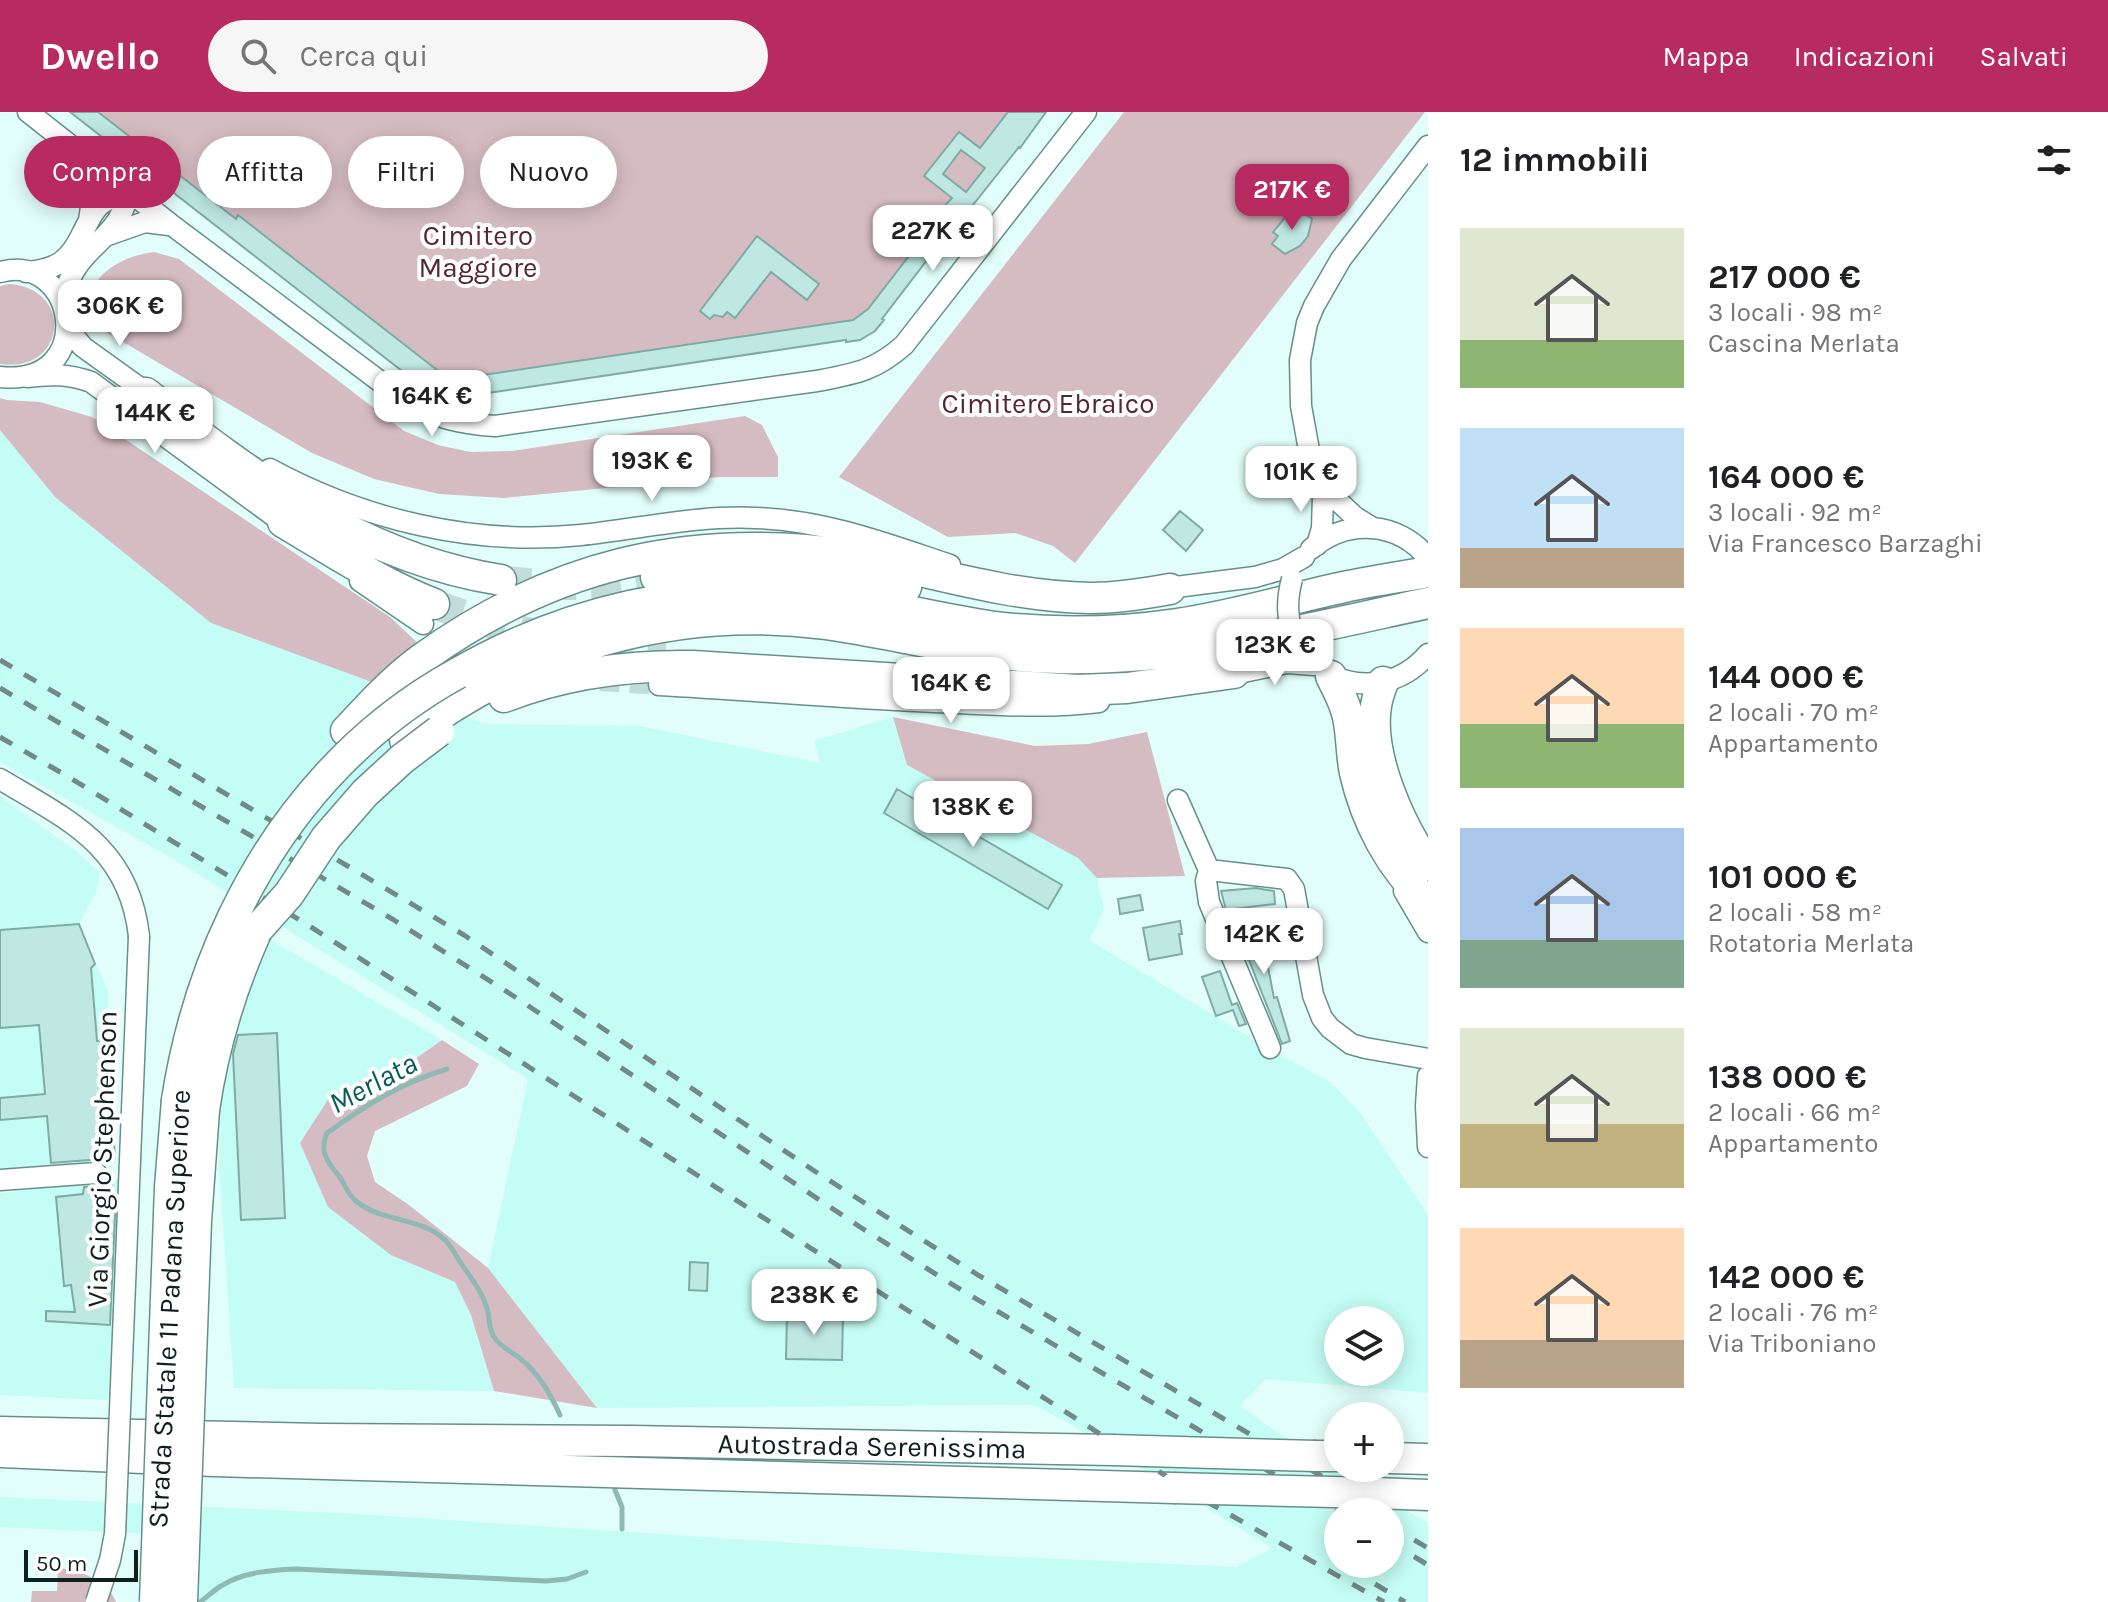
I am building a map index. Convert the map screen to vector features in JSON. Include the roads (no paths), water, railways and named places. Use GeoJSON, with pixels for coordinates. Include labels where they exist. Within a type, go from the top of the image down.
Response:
{"type":"FeatureCollection","features":[{"type":"Feature","properties":{"kind":"highway"},"geometry":{"type":"LineString","coordinates":[[146,393],[200,435],[324,519],[411,557],[501,580]]}},
{"type":"Feature","properties":{"kind":"highway"},"geometry":{"type":"LineString","coordinates":[[283,522],[386,583],[428,614]]}},
{"type":"Feature","properties":{"kind":"highway"},"geometry":{"type":"LineString","coordinates":[[245,923],[249,864],[281,811],[346,731],[420,660],[489,616],[574,578],[643,558],[720,547],[771,547],[845,554],[1058,596],[1113,597],[1170,589]]}},
{"type":"Feature","properties":{"kind":"highway"},"geometry":{"type":"LineString","coordinates":[[656,577],[725,570],[802,572],[893,584],[1010,609],[1108,618],[1347,587]]}},
{"type":"Feature","properties":{"kind":"highway","name":"Strada Statale 11 Padana Superiore"},"geometry":{"type":"LineString","coordinates":[[182,1602],[196,1221],[204,1110],[220,1026],[238,973],[245,923],[245,892],[290,820],[328,774],[396,712],[458,673],[536,634],[590,615],[649,601],[763,592],[812,595],[994,627],[1073,632],[1125,630],[1208,619],[1428,572]]}},
{"type":"Feature","properties":{"kind":"highway","name":"Strada Statale 11 Padana Superiore"},"geometry":{"type":"LineString","coordinates":[[155,1602],[173,1135],[180,1079],[194,1018],[219,948],[272,899],[306,844],[345,795],[385,756],[427,723],[492,684],[549,658],[600,640],[654,628],[767,619],[821,623],[981,652],[1058,658],[1112,658],[1255,640],[1428,603]]}},
{"type":"Feature","properties":{"kind":"highway"},"geometry":{"type":"LineString","coordinates":[[666,648],[1075,671],[1142,666],[1255,640]]}},
{"type":"Feature","properties":{"kind":"highway"},"geometry":{"type":"LineString","coordinates":[[1316,664],[1348,716],[1355,771],[1375,830],[1405,878],[1428,902]]}},
{"type":"Feature","properties":{"kind":"highway"},"geometry":{"type":"LineString","coordinates":[[245,923],[289,894],[345,814],[402,759],[439,731],[479,709],[540,684],[615,669],[662,666],[1078,690],[1127,688],[1234,673]]}},
{"type":"Feature","properties":{"kind":"highway"},"geometry":{"type":"LineString","coordinates":[[1383,682],[1375,718],[1384,775],[1399,816],[1428,865]]}},
{"type":"Feature","properties":{"kind":"highway"},"geometry":{"type":"LineString","coordinates":[[0,1412],[485,1428],[632,1441]]}},
{"type":"Feature","properties":{"kind":"highway"},"geometry":{"type":"LineString","coordinates":[[0,1432],[322,1439],[632,1441]]}},
{"type":"Feature","properties":{"kind":"highway","name":"Autostrada Serenissima"},"geometry":{"type":"LineString","coordinates":[[632,1441],[1324,1456]]}},
{"type":"Feature","properties":{"kind":"highway"},"geometry":{"type":"LineString","coordinates":[[0,1452],[215,1461],[1428,1495]]}},
{"type":"Feature","properties":{"kind":"highway"},"geometry":{"type":"LineString","coordinates":[[1404,1456],[1428,1456]]}},
{"type":"Feature","properties":{"kind":"highway"},"geometry":{"type":"LineString","coordinates":[[0,1464],[215,1461]]}},
{"type":"Feature","properties":{"kind":"street"},"geometry":{"type":"LineString","coordinates":[[28,112],[59,136]]}},
{"type":"Feature","properties":{"kind":"street"},"geometry":{"type":"LineString","coordinates":[[150,208],[406,401],[450,421],[495,426],[862,372],[893,355],[914,333],[1086,112]]}},
{"type":"Feature","properties":{"kind":"street"},"geometry":{"type":"LineString","coordinates":[[1316,664],[1293,636],[1288,616],[1292,579],[1310,551],[1323,517],[1321,485],[1309,450],[1301,406],[1300,360],[1307,323],[1341,259],[1428,146]]}},
{"type":"Feature","properties":{"kind":"street"},"geometry":{"type":"LineString","coordinates":[[89,220],[91,208]]}},
{"type":"Feature","properties":{"kind":"street"},"geometry":{"type":"LineString","coordinates":[[0,272],[43,270],[59,264],[72,252],[98,208]]}},
{"type":"Feature","properties":{"kind":"street"},"geometry":{"type":"LineString","coordinates":[[27,377],[52,362],[63,347],[67,287],[74,270],[86,254],[108,235],[125,208]]}},
{"type":"Feature","properties":{"kind":"street"},"geometry":{"type":"LineString","coordinates":[[108,235],[145,222],[173,226]]}},
{"type":"Feature","properties":{"kind":"street"},"geometry":{"type":"LineString","coordinates":[[26,272],[43,279],[57,292],[66,319],[83,347],[146,393],[247,457],[283,476],[341,502],[422,526],[476,534],[549,537],[702,519],[755,517],[842,530],[960,569],[1017,582],[1088,590],[1170,589],[1255,577],[1283,569],[1329,536],[1357,528],[1393,532],[1421,550]]}},
{"type":"Feature","properties":{"kind":"street"},"geometry":{"type":"LineString","coordinates":[[0,377],[60,375],[91,382],[283,522]]}},
{"type":"Feature","properties":{"kind":"street"},"geometry":{"type":"LineString","coordinates":[[1321,485],[1348,511],[1373,528]]}},
{"type":"Feature","properties":{"kind":"street"},"geometry":{"type":"LineString","coordinates":[[659,685],[879,699],[1063,706],[1180,688],[1287,663],[1316,664],[1357,684],[1383,682],[1407,673],[1428,654]]}},
{"type":"Feature","properties":{"kind":"street","name":"Via Giorgio Stephenson"},"geometry":{"type":"LineString","coordinates":[[0,779],[58,814],[111,859],[130,897],[139,936],[115,1534],[96,1602]]}},
{"type":"Feature","properties":{"kind":"street"},"geometry":{"type":"LineString","coordinates":[[1178,800],[1209,870],[1206,881],[1209,902],[1270,1048]]}},
{"type":"Feature","properties":{"kind":"street"},"geometry":{"type":"LineString","coordinates":[[1375,830],[1395,876],[1428,932]]}},
{"type":"Feature","properties":{"kind":"street"},"geometry":{"type":"LineString","coordinates":[[1209,870],[1287,879],[1294,889],[1313,995],[1322,1018],[1351,1044],[1425,1064],[1428,1147]]}},
{"type":"Feature","properties":{"kind":"street"},"geometry":{"type":"LineString","coordinates":[[0,1180],[96,1173]]}},
{"type":"Feature","properties":{"kind":"waterway","name":"Merlata"},"geometry":{"type":"LineString","coordinates":[[447,1069],[384,1096],[327,1133],[324,1145],[326,1156],[356,1201],[377,1213],[424,1227],[447,1242],[482,1295],[494,1337],[534,1372],[560,1415]]}},
{"type":"Feature","properties":{"kind":"waterway","name":"Merlata"},"geometry":{"type":"LineString","coordinates":[[615,1490],[622,1507],[622,1529]]}},
{"type":"Feature","properties":{"kind":"waterway","name":"Merlata"},"geometry":{"type":"LineString","coordinates":[[200,1602],[230,1581],[277,1570],[546,1581],[567,1579],[586,1572]]}},
{"type":"Feature","properties":{"kind":"tunnel"},"geometry":{"type":"LineString","coordinates":[[501,580],[578,585],[656,577]]}},
{"type":"Feature","properties":{"kind":"tunnel"},"geometry":{"type":"LineString","coordinates":[[434,604],[492,624],[551,637]]}},
{"type":"Feature","properties":{"kind":"tunnel"},"geometry":{"type":"LineString","coordinates":[[603,643],[666,648]]}},
{"type":"Feature","properties":{"kind":"tunnel"},"geometry":{"type":"LineString","coordinates":[[600,681],[659,685]]}},
{"type":"Feature","properties":{"kind":"railway"},"geometry":{"type":"LineString","coordinates":[[0,660],[464,935],[816,1172],[978,1275],[1359,1498]]}},
{"type":"Feature","properties":{"kind":"railway"},"geometry":{"type":"LineString","coordinates":[[0,688],[394,920],[860,1227],[1324,1504]]}},
{"type":"Feature","properties":{"kind":"railway"},"geometry":{"type":"LineString","coordinates":[[0,737],[311,927],[1204,1500],[1384,1602]]}},
{"type":"Feature","properties":{"kind":"railway"},"geometry":{"type":"LineString","coordinates":[[1404,1534],[1428,1548]]}},
{"type":"Feature","properties":{"kind":"railway"},"geometry":{"type":"LineString","coordinates":[[1404,1550],[1428,1565]]}},
{"type":"Feature","properties":{"kind":"railway"},"geometry":{"type":"LineString","coordinates":[[1375,1584],[1405,1602]]}},
{"type":"Feature","properties":{"kind":"park label","name":"Cimitero Maggiore"},"geometry":{"type":"Point","coordinates":[478,251]}},
{"type":"Feature","properties":{"kind":"park label","name":"Cimitero Ebraico"},"geometry":{"type":"Point","coordinates":[1048,403]}}]}
